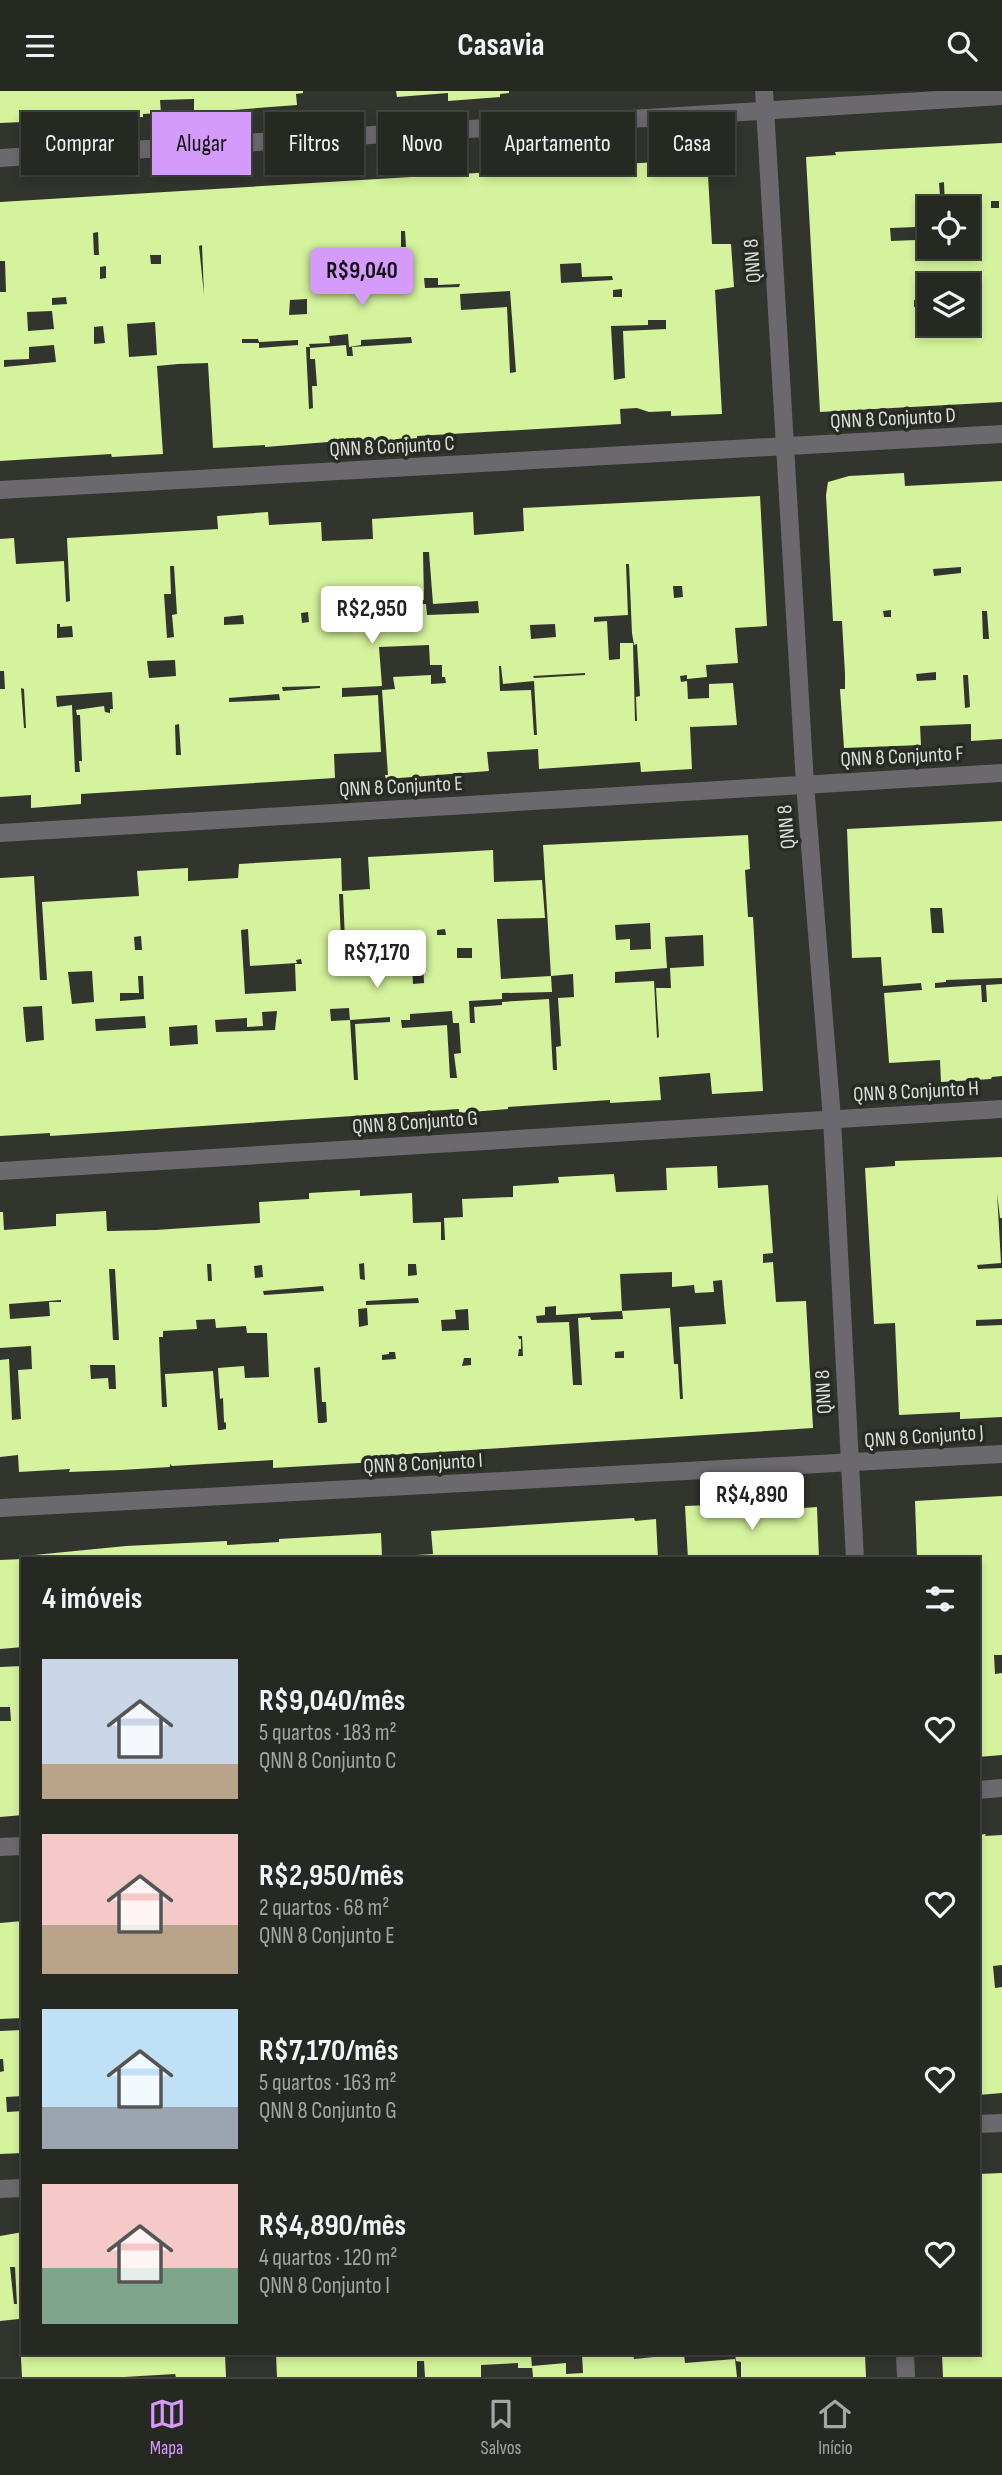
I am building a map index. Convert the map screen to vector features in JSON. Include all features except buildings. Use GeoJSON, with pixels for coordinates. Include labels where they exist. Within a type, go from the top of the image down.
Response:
{"type":"FeatureCollection","features":[{"type":"Feature","properties":{"kind":"street","name":"QNN 8"},"geometry":{"type":"LineString","coordinates":[[764,91],[805,785],[832,1119],[855,1557]]}},
{"type":"Feature","properties":{"kind":"street"},"geometry":{"type":"LineString","coordinates":[[0,158],[1002,96]]}},
{"type":"Feature","properties":{"kind":"street","name":"QNN 8 Conjunto D"},"geometry":{"type":"LineString","coordinates":[[786,446],[1002,434]]}},
{"type":"Feature","properties":{"kind":"street","name":"QNN 8 Conjunto C"},"geometry":{"type":"LineString","coordinates":[[0,490],[786,446]]}},
{"type":"Feature","properties":{"kind":"street","name":"QNN 8 Conjunto F"},"geometry":{"type":"LineString","coordinates":[[805,785],[1002,773]]}},
{"type":"Feature","properties":{"kind":"street","name":"QNN 8 Conjunto E"},"geometry":{"type":"LineString","coordinates":[[0,833],[805,785]]}},
{"type":"Feature","properties":{"kind":"street","name":"QNN 8 Conjunto H"},"geometry":{"type":"LineString","coordinates":[[832,1119],[1002,1109]]}},
{"type":"Feature","properties":{"kind":"street","name":"QNN 8 Conjunto G"},"geometry":{"type":"LineString","coordinates":[[0,1171],[832,1119]]}},
{"type":"Feature","properties":{"kind":"street","name":"QNN 8 Conjunto J"},"geometry":{"type":"LineString","coordinates":[[849,1464],[1002,1454]]}},
{"type":"Feature","properties":{"kind":"street","name":"QNN 8 Conjunto I"},"geometry":{"type":"LineString","coordinates":[[0,1509],[849,1464]]}},
{"type":"Feature","properties":{"kind":"street"},"geometry":{"type":"LineString","coordinates":[[980,1790],[1002,1789]]}},
{"type":"Feature","properties":{"kind":"street"},"geometry":{"type":"LineString","coordinates":[[0,1847],[21,1846]]}},
{"type":"Feature","properties":{"kind":"street"},"geometry":{"type":"LineString","coordinates":[[980,2124],[1002,2123]]}},
{"type":"Feature","properties":{"kind":"street"},"geometry":{"type":"LineString","coordinates":[[0,2189],[21,2188]]}},
{"type":"Feature","properties":{"kind":"street"},"geometry":{"type":"LineString","coordinates":[[905,2355],[906,2377]]}}]}
